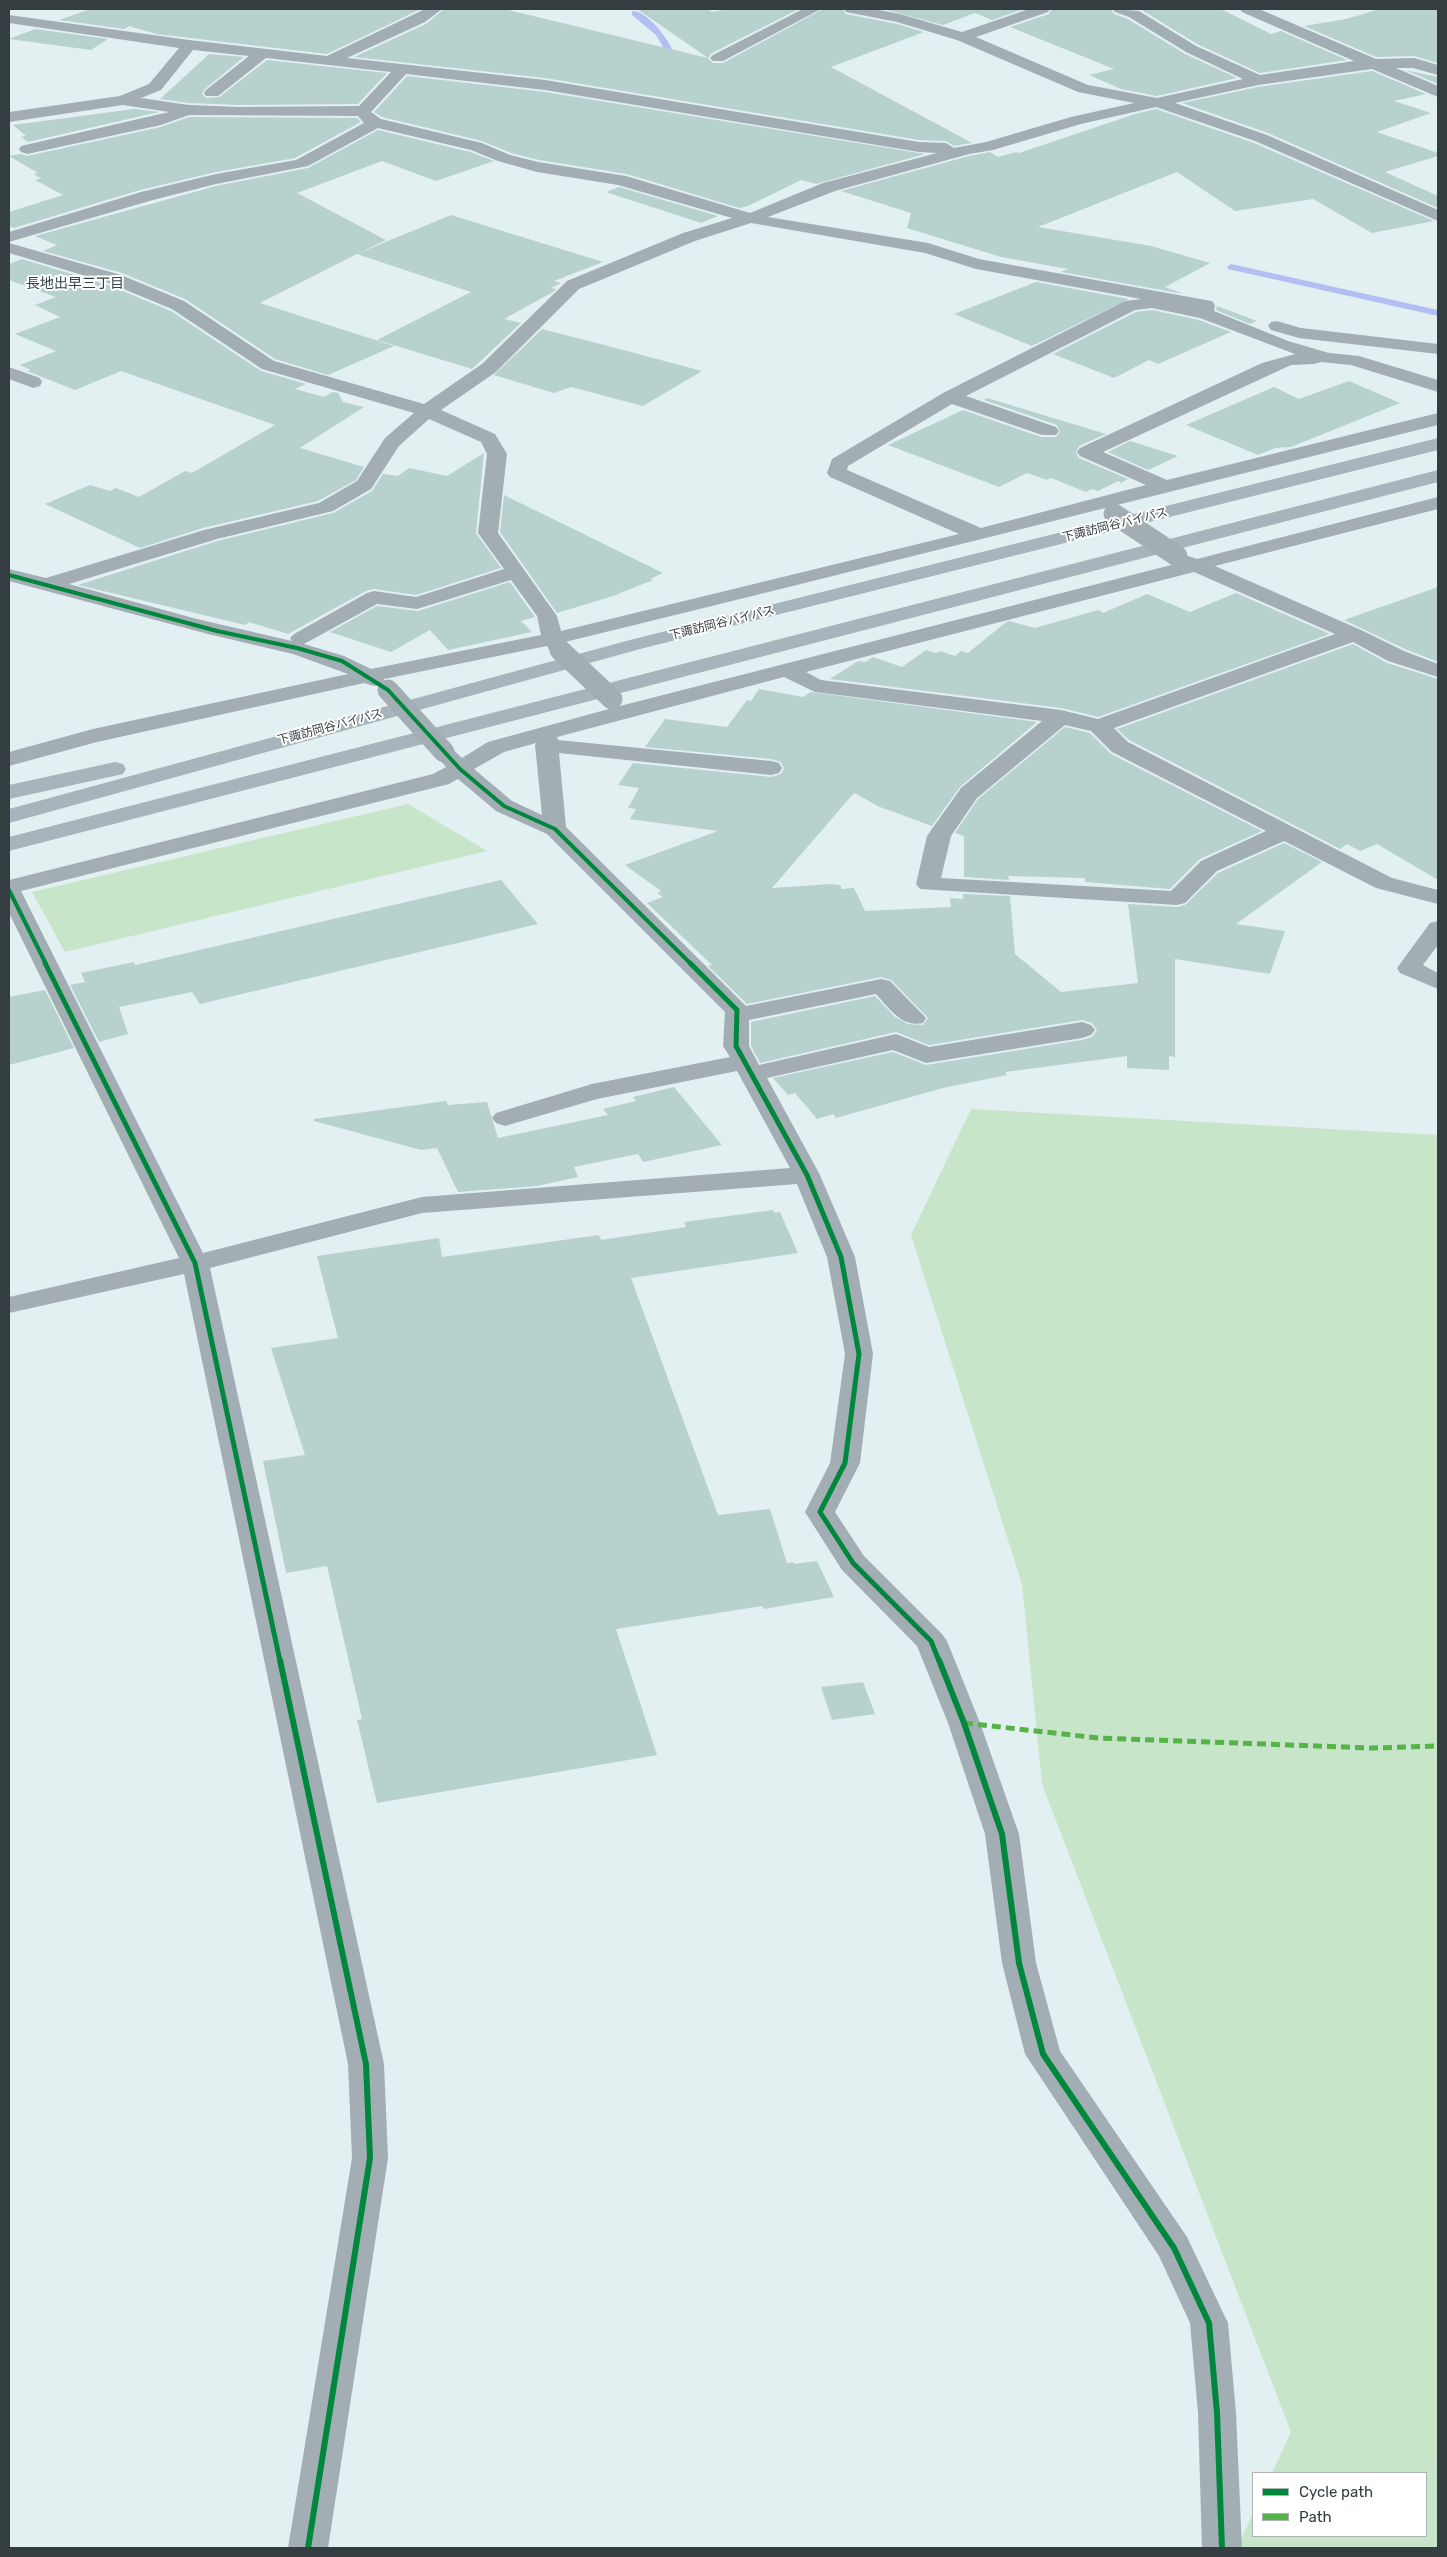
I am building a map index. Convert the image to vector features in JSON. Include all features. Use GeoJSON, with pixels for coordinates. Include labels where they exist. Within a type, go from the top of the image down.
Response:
{"type":"FeatureCollection","features":[{"type":"Feature","properties":{"kind":"highway","name":"下諏訪岡谷バイパス"},"geometry":{"type":"LineString","coordinates":[[9,816],[637,644],[1438,444]]}},
{"type":"Feature","properties":{"kind":"highway"},"geometry":{"type":"LineString","coordinates":[[9,844],[1438,476]]}},
{"type":"Feature","properties":{"kind":"highway"},"geometry":{"type":"LineString","coordinates":[[9,792],[174,758],[211,760]]}},
{"type":"Feature","properties":{"kind":"street"},"geometry":{"type":"LineString","coordinates":[[331,60],[420,19],[435,9]]}},
{"type":"Feature","properties":{"kind":"street"},"geometry":{"type":"LineString","coordinates":[[718,58],[814,9]]}},
{"type":"Feature","properties":{"kind":"street"},"geometry":{"type":"LineString","coordinates":[[851,9],[900,18],[962,37],[1084,89],[1156,102],[1261,138],[1438,216]]}},
{"type":"Feature","properties":{"kind":"street"},"geometry":{"type":"LineString","coordinates":[[962,37],[1043,9]]}},
{"type":"Feature","properties":{"kind":"street"},"geometry":{"type":"LineString","coordinates":[[1120,9],[1134,14],[1191,49],[1258,80]]}},
{"type":"Feature","properties":{"kind":"street"},"geometry":{"type":"LineString","coordinates":[[1247,9],[1438,92]]}},
{"type":"Feature","properties":{"kind":"street"},"geometry":{"type":"LineString","coordinates":[[9,19],[189,46],[331,60],[545,85],[919,147],[968,149]]}},
{"type":"Feature","properties":{"kind":"street"},"geometry":{"type":"LineString","coordinates":[[9,117],[123,100],[155,87],[189,46]]}},
{"type":"Feature","properties":{"kind":"street"},"geometry":{"type":"LineString","coordinates":[[212,93],[262,54]]}},
{"type":"Feature","properties":{"kind":"street"},"geometry":{"type":"LineString","coordinates":[[48,584],[211,534],[326,507],[364,485],[392,442],[428,411],[489,368],[573,285],[689,237],[751,218],[829,187],[968,149],[987,146],[1076,120],[1156,102],[1258,80],[1348,66],[1414,63],[1438,70]]}},
{"type":"Feature","properties":{"kind":"street"},"geometry":{"type":"LineString","coordinates":[[1348,66],[1438,105]]}},
{"type":"Feature","properties":{"kind":"street"},"geometry":{"type":"LineString","coordinates":[[123,100],[189,110],[363,112],[398,76],[400,68]]}},
{"type":"Feature","properties":{"kind":"street"},"geometry":{"type":"LineString","coordinates":[[27,149],[161,120],[189,110]]}},
{"type":"Feature","properties":{"kind":"street"},"geometry":{"type":"LineString","coordinates":[[363,112],[367,118],[376,123],[476,146],[537,167],[620,180],[687,202],[765,222],[928,248],[976,264],[1206,310],[1299,332],[1438,349]]}},
{"type":"Feature","properties":{"kind":"street"},"geometry":{"type":"LineString","coordinates":[[9,237],[199,183],[302,163],[376,123]]}},
{"type":"Feature","properties":{"kind":"street"},"geometry":{"type":"LineString","coordinates":[[9,248],[115,279],[178,305],[268,365],[428,411],[488,438],[497,454],[488,534],[547,616],[556,645],[620,705]]}},
{"type":"Feature","properties":{"kind":"street"},"geometry":{"type":"LineString","coordinates":[[979,535],[837,473],[838,463],[950,397],[1131,305],[1152,303],[1206,310],[1282,345],[1328,358]]}},
{"type":"Feature","properties":{"kind":"street"},"geometry":{"type":"LineString","coordinates":[[1167,487],[1087,452],[1269,367],[1289,360],[1328,358],[1353,360],[1438,386]]}},
{"type":"Feature","properties":{"kind":"street"},"geometry":{"type":"LineString","coordinates":[[9,372],[32,382]]}},
{"type":"Feature","properties":{"kind":"street"},"geometry":{"type":"LineString","coordinates":[[950,397],[1049,431]]}},
{"type":"Feature","properties":{"kind":"street"},"geometry":{"type":"LineString","coordinates":[[9,759],[93,736],[368,676],[556,645],[979,535],[1106,508],[1167,487],[1438,419]]}},
{"type":"Feature","properties":{"kind":"street"},"geometry":{"type":"LineString","coordinates":[[546,740],[620,705],[787,670],[1186,561],[1438,503]]}},
{"type":"Feature","properties":{"kind":"street"},"geometry":{"type":"LineString","coordinates":[[1106,508],[1186,561],[1354,634],[1396,656],[1438,671]]}},
{"type":"Feature","properties":{"kind":"street"},"geometry":{"type":"LineString","coordinates":[[302,638],[374,597],[417,603],[516,572]]}},
{"type":"Feature","properties":{"kind":"street"},"geometry":{"type":"LineString","coordinates":[[9,575],[217,631],[348,658],[368,676],[388,690],[452,760],[504,806],[555,829],[737,1010],[736,1046],[807,1175],[841,1257],[859,1354],[845,1463],[820,1512],[853,1563],[931,1641],[964,1723],[1002,1834],[1019,1963],[1043,2054],[1174,2248],[1209,2323],[1217,2413],[1222,2548]]}},
{"type":"Feature","properties":{"kind":"street"},"geometry":{"type":"LineString","coordinates":[[1099,726],[1354,634]]}},
{"type":"Feature","properties":{"kind":"street"},"geometry":{"type":"LineString","coordinates":[[787,670],[815,686],[1062,717],[1099,726],[1120,747],[1384,883],[1438,897]]}},
{"type":"Feature","properties":{"kind":"street"},"geometry":{"type":"LineString","coordinates":[[1062,717],[968,793],[939,836],[928,884],[1178,898],[1209,866],[1286,832]]}},
{"type":"Feature","properties":{"kind":"street"},"geometry":{"type":"LineString","coordinates":[[546,740],[555,829]]}},
{"type":"Feature","properties":{"kind":"street"},"geometry":{"type":"LineString","coordinates":[[308,2548],[370,2158],[366,2064],[195,1263],[9,889],[441,779],[452,760],[496,747],[546,740],[771,768]]}},
{"type":"Feature","properties":{"kind":"street"},"geometry":{"type":"LineString","coordinates":[[1438,928],[1409,968],[1438,982]]}},
{"type":"Feature","properties":{"kind":"street"},"geometry":{"type":"LineString","coordinates":[[737,1015],[881,986],[914,1018]]}},
{"type":"Feature","properties":{"kind":"street"},"geometry":{"type":"LineString","coordinates":[[505,1118],[592,1092],[748,1068],[896,1042],[926,1055],[1082,1030]]}},
{"type":"Feature","properties":{"kind":"street"},"geometry":{"type":"LineString","coordinates":[[9,1306],[195,1263],[422,1205],[807,1175]]}},
{"type":"Feature","properties":{"kind":"green space"},"geometry":{"type":"Polygon","coordinates":[[[408,804],[487,851],[65,952],[32,892],[408,804]]]}},
{"type":"Feature","properties":{"kind":"green space"},"geometry":{"type":"Polygon","coordinates":[[[971,1109],[1438,1135],[1438,2548],[1237,2548],[1252,2515],[1252,2537],[1427,2537],[1427,2472],[1272,2472],[1291,2432],[1042,1784],[1022,1584],[911,1235],[971,1109]]]}},
{"type":"Feature","properties":{"kind":"building"},"geometry":{"type":"Polygon","coordinates":[[[91,9],[421,9],[327,54],[156,34],[129,26],[124,29],[59,20],[91,9]]]}},
{"type":"Feature","properties":{"kind":"building"},"geometry":{"type":"Polygon","coordinates":[[[444,9],[504,9],[708,58],[713,63],[723,63],[823,9],[842,9],[846,14],[897,24],[924,32],[831,67],[972,143],[954,146],[946,141],[919,140],[545,78],[354,57],[426,24],[444,9]]]}},
{"type":"Feature","properties":{"kind":"building"},"geometry":{"type":"Polygon","coordinates":[[[637,9],[708,9],[712,12],[727,9],[799,9],[712,53],[708,58],[637,9]]]}},
{"type":"Feature","properties":{"kind":"building"},"geometry":{"type":"Polygon","coordinates":[[[883,9],[1024,9],[992,20],[975,13],[943,25],[883,9]]]}},
{"type":"Feature","properties":{"kind":"building"},"geometry":{"type":"Polygon","coordinates":[[[1052,9],[1111,9],[1114,14],[1128,19],[1185,54],[1237,78],[1157,96],[1121,89],[1089,75],[1114,69],[1010,27],[1049,14],[1052,9]]]}},
{"type":"Feature","properties":{"kind":"building"},"geometry":{"type":"Polygon","coordinates":[[[1140,9],[1221,9],[1271,34],[1281,31],[1347,60],[1260,73],[1197,44],[1140,9]]]}},
{"type":"Feature","properties":{"kind":"building"},"geometry":{"type":"Polygon","coordinates":[[[1380,9],[1438,9],[1438,63],[1414,56],[1376,57],[1304,26],[1346,19],[1380,9]]]}},
{"type":"Feature","properties":{"kind":"building"},"geometry":{"type":"Polygon","coordinates":[[[35,29],[108,39],[91,50],[9,39],[35,29]]]}},
{"type":"Feature","properties":{"kind":"building"},"geometry":{"type":"Polygon","coordinates":[[[209,54],[244,57],[205,89],[202,94],[206,98],[219,97],[267,60],[387,73],[358,104],[239,105],[189,103],[160,99],[209,54]]]}},
{"type":"Feature","properties":{"kind":"building"},"geometry":{"type":"Polygon","coordinates":[[[1405,70],[1438,77],[1438,84],[1405,70]]]}},
{"type":"Feature","properties":{"kind":"building"},"geometry":{"type":"Polygon","coordinates":[[[1372,71],[1426,94],[1394,101],[1431,113],[1377,132],[1438,153],[1438,156],[1385,172],[1438,196],[1438,208],[1268,133],[1182,103],[1258,87],[1372,71]]]}},
{"type":"Feature","properties":{"kind":"building"},"geometry":{"type":"Polygon","coordinates":[[[407,76],[545,92],[925,154],[816,184],[801,180],[748,206],[739,208],[627,174],[539,160],[511,153],[482,141],[382,117],[374,112],[407,76]]]}},
{"type":"Feature","properties":{"kind":"building"},"geometry":{"type":"Polygon","coordinates":[[[134,109],[159,112],[28,142],[21,137],[26,136],[13,125],[134,109]]]}},
{"type":"Feature","properties":{"kind":"building"},"geometry":{"type":"Polygon","coordinates":[[[1156,109],[1254,143],[1434,221],[1372,233],[1313,199],[1235,211],[1177,172],[1038,227],[1151,246],[1210,263],[1165,287],[1184,294],[1061,272],[1068,269],[1001,257],[907,228],[911,213],[841,191],[969,156],[990,152],[998,157],[1016,152],[1019,153],[1135,114],[1156,109]]]}},
{"type":"Feature","properties":{"kind":"building"},"geometry":{"type":"Polygon","coordinates":[[[189,117],[357,118],[361,122],[295,158],[216,172],[140,190],[14,228],[9,226],[9,212],[63,195],[35,180],[41,178],[33,174],[38,173],[9,156],[20,154],[27,156],[161,127],[189,117]]]}},
{"type":"Feature","properties":{"kind":"building"},"geometry":{"type":"Polygon","coordinates":[[[378,130],[470,152],[494,161],[436,181],[382,161],[297,193],[386,240],[359,253],[451,215],[603,262],[554,281],[561,283],[551,288],[556,289],[553,292],[504,319],[521,323],[472,369],[377,340],[471,292],[357,254],[260,303],[394,346],[328,375],[275,359],[185,299],[122,273],[43,251],[57,245],[35,236],[216,186],[308,168],[378,130]]]}},
{"type":"Feature","properties":{"kind":"building"},"geometry":{"type":"Polygon","coordinates":[[[619,187],[718,216],[701,223],[606,192],[619,187]]]}},
{"type":"Feature","properties":{"kind":"building"},"geometry":{"type":"Polygon","coordinates":[[[22,259],[108,285],[171,311],[261,371],[306,384],[295,389],[324,397],[333,392],[338,393],[343,402],[364,407],[300,448],[364,467],[356,480],[318,501],[203,528],[140,548],[45,504],[90,485],[110,491],[116,488],[139,497],[185,471],[192,473],[275,425],[121,371],[75,390],[27,371],[31,370],[20,365],[56,351],[15,334],[60,317],[35,305],[56,297],[9,280],[9,264],[22,259]]]}},
{"type":"Feature","properties":{"kind":"building"},"geometry":{"type":"Polygon","coordinates":[[[1036,282],[1129,299],[1032,346],[954,314],[1036,282]]]}},
{"type":"Feature","properties":{"kind":"building"},"geometry":{"type":"Polygon","coordinates":[[[1217,306],[1257,321],[1250,324],[1216,310],[1217,306]]]}},
{"type":"Feature","properties":{"kind":"building"},"geometry":{"type":"Polygon","coordinates":[[[1152,310],[1199,320],[1231,332],[1158,364],[1149,360],[1114,378],[1053,354],[1136,312],[1152,310]]]}},
{"type":"Feature","properties":{"kind":"building"},"geometry":{"type":"Polygon","coordinates":[[[542,329],[702,371],[643,406],[571,387],[554,393],[494,375],[542,329]]]}},
{"type":"Feature","properties":{"kind":"building"},"geometry":{"type":"Polygon","coordinates":[[[1349,381],[1400,403],[1291,447],[1275,448],[1258,455],[1186,425],[1274,387],[1299,399],[1349,381]]]}},
{"type":"Feature","properties":{"kind":"building"},"geometry":{"type":"Polygon","coordinates":[[[987,398],[1106,434],[1079,446],[1076,453],[1079,458],[1128,479],[1121,483],[1118,481],[1098,491],[1092,489],[1086,492],[1051,478],[1047,480],[1027,473],[999,487],[888,445],[963,410],[1041,437],[1056,437],[1060,432],[1057,425],[984,400],[987,398]]]}},
{"type":"Feature","properties":{"kind":"building"},"geometry":{"type":"Polygon","coordinates":[[[1130,441],[1178,456],[1148,470],[1108,452],[1130,441]]]}},
{"type":"Feature","properties":{"kind":"building"},"geometry":{"type":"Polygon","coordinates":[[[484,453],[476,533],[501,568],[416,595],[374,589],[366,591],[288,634],[249,622],[245,625],[78,585],[217,541],[333,513],[372,491],[383,474],[398,476],[409,468],[447,476],[484,453]]]}},
{"type":"Feature","properties":{"kind":"building"},"geometry":{"type":"Polygon","coordinates":[[[504,495],[663,573],[650,579],[653,580],[613,596],[557,613],[500,532],[504,495]]]}},
{"type":"Feature","properties":{"kind":"building"},"geometry":{"type":"Polygon","coordinates":[[[510,582],[535,617],[521,621],[532,632],[448,650],[430,630],[391,652],[330,632],[377,606],[418,611],[510,582]]]}},
{"type":"Feature","properties":{"kind":"building"},"geometry":{"type":"Polygon","coordinates":[[[1438,587],[1438,662],[1405,649],[1344,620],[1438,587]]]}},
{"type":"Feature","properties":{"kind":"building"},"geometry":{"type":"Polygon","coordinates":[[[1236,593],[1330,634],[1098,717],[1061,708],[830,679],[858,661],[866,662],[873,657],[902,667],[926,650],[936,653],[940,651],[955,656],[961,651],[968,653],[1009,621],[1035,628],[1098,610],[1103,613],[1147,594],[1190,612],[1236,593]]]}},
{"type":"Feature","properties":{"kind":"building"},"geometry":{"type":"Polygon","coordinates":[[[1353,644],[1387,663],[1438,679],[1438,880],[1377,844],[1360,851],[1347,844],[1340,849],[1129,740],[1117,729],[1353,644]]]}},
{"type":"Feature","properties":{"kind":"building"},"geometry":{"type":"Polygon","coordinates":[[[759,689],[803,697],[811,692],[1037,722],[960,787],[932,826],[880,807],[854,793],[772,888],[831,884],[840,885],[842,889],[854,888],[865,911],[951,907],[950,898],[963,899],[963,894],[1010,896],[1015,954],[1061,992],[1138,983],[1128,904],[1177,907],[1185,905],[1218,873],[1284,843],[1322,862],[1236,924],[1285,931],[1270,974],[1175,959],[1175,1057],[1169,1056],[1169,1070],[1127,1068],[1127,1056],[1005,1072],[1007,1075],[943,1088],[836,1118],[833,1114],[817,1119],[795,1093],[788,1095],[773,1078],[893,1052],[926,1065],[1082,1040],[1092,1037],[1097,1030],[1092,1023],[1082,1020],[929,1045],[896,1032],[760,1063],[751,1046],[751,1022],[875,996],[895,1017],[908,1024],[923,1025],[928,1018],[891,980],[881,977],[747,1004],[708,966],[712,965],[647,903],[663,897],[657,893],[661,891],[625,865],[718,831],[630,819],[636,809],[628,808],[639,788],[618,785],[633,763],[771,777],[781,774],[784,769],[781,762],[771,759],[645,747],[665,719],[727,727],[747,700],[751,701],[759,689]]]}},
{"type":"Feature","properties":{"kind":"building"},"geometry":{"type":"Polygon","coordinates":[[[1065,727],[1090,733],[1111,754],[1262,831],[1200,859],[1170,889],[1085,882],[1085,878],[1008,876],[1009,880],[964,877],[964,836],[955,833],[978,799],[1065,727]]]}},
{"type":"Feature","properties":{"kind":"building"},"geometry":{"type":"Polygon","coordinates":[[[501,880],[538,924],[200,1004],[192,992],[119,1007],[128,1034],[99,1042],[70,985],[85,982],[81,973],[134,962],[135,965],[501,880]]]}},
{"type":"Feature","properties":{"kind":"building"},"geometry":{"type":"Polygon","coordinates":[[[45,990],[74,1048],[9,1065],[9,997],[45,990]]]}},
{"type":"Feature","properties":{"kind":"building"},"geometry":{"type":"Polygon","coordinates":[[[674,1087],[722,1145],[643,1162],[638,1154],[574,1167],[578,1177],[537,1186],[458,1192],[437,1148],[421,1150],[314,1121],[314,1119],[446,1101],[448,1105],[487,1102],[498,1138],[608,1115],[603,1109],[636,1101],[633,1097],[674,1087]]]}},
{"type":"Feature","properties":{"kind":"building"},"geometry":{"type":"Polygon","coordinates":[[[773,1210],[775,1213],[780,1212],[798,1253],[631,1278],[718,1515],[770,1509],[787,1563],[817,1561],[834,1597],[764,1609],[762,1606],[616,1629],[657,1755],[377,1803],[357,1720],[362,1719],[327,1566],[286,1573],[263,1461],[305,1455],[271,1348],[338,1338],[317,1256],[439,1238],[442,1257],[599,1235],[601,1240],[686,1227],[684,1222],[773,1210]]]}},
{"type":"Feature","properties":{"kind":"building"},"geometry":{"type":"Polygon","coordinates":[[[863,1682],[875,1714],[832,1720],[821,1687],[863,1682]]]}},
{"type":"Feature","properties":{"kind":"waterway"},"geometry":{"type":"LineString","coordinates":[[635,13],[654,29],[668,49],[664,60],[658,63]]}},
{"type":"Feature","properties":{"kind":"waterway"},"geometry":{"type":"LineString","coordinates":[[1231,267],[1438,313]]}},
{"type":"Feature","properties":{"kind":"marked path"},"geometry":{"type":"LineString","coordinates":[[964,1723],[1099,1738],[1372,1748],[1438,1746]]}},
{"type":"Feature","properties":{"kind":"cycle path"},"geometry":{"type":"LineString","coordinates":[[9,575],[217,631],[297,648],[342,661],[368,676],[388,690],[460,769],[504,806],[555,829],[737,1010],[736,1046],[807,1175],[841,1257],[859,1354],[845,1463],[820,1512],[853,1563],[931,1641],[964,1723],[1002,1834],[1019,1963],[1043,2054],[1174,2248],[1209,2323],[1217,2413],[1222,2548]]}},
{"type":"Feature","properties":{"kind":"cycle path"},"geometry":{"type":"LineString","coordinates":[[9,890],[195,1263],[366,2064],[370,2158],[308,2548]]}},
{"type":"Feature","properties":{"kind":"district","name":"長地出早三丁目"},"geometry":{"type":"Point","coordinates":[75,284]}}]}
